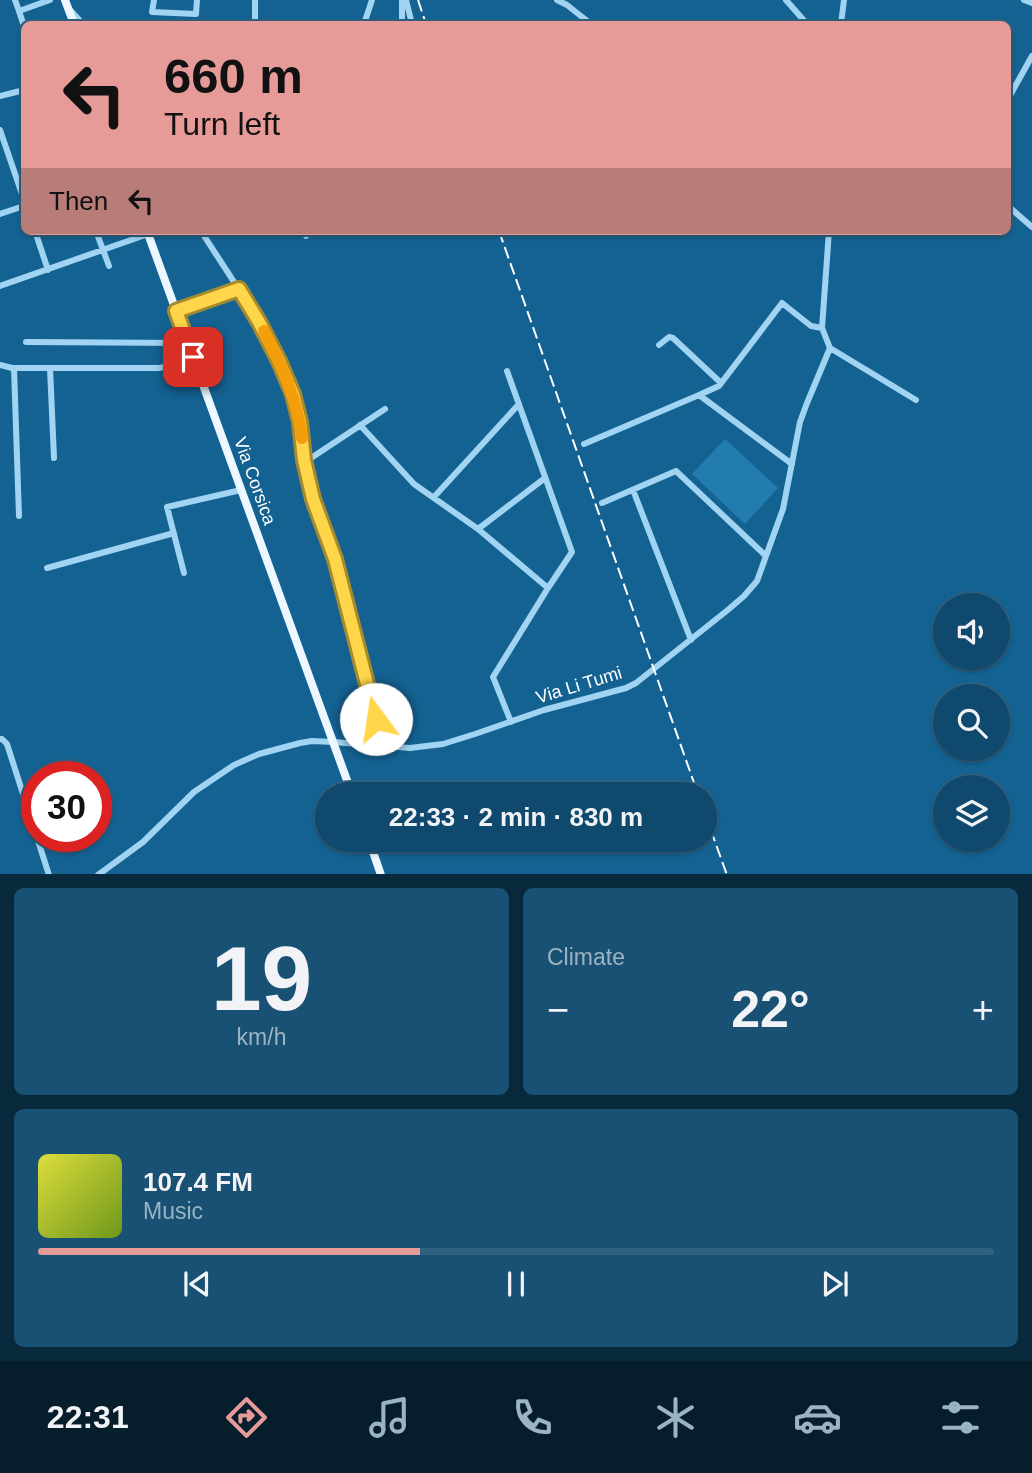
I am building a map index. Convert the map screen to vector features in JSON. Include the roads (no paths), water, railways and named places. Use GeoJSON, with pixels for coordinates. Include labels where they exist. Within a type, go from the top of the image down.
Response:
{"type":"FeatureCollection","features":[{"type":"Feature","properties":{"kind":"main road"},"geometry":{"type":"LineString","coordinates":[[67,3],[73,21]]}},
{"type":"Feature","properties":{"kind":"main road","name":"Via Corsica"},"geometry":{"type":"LineString","coordinates":[[149,235],[348,782]]}},
{"type":"Feature","properties":{"kind":"main road"},"geometry":{"type":"LineString","coordinates":[[373,852],[381,874]]}},
{"type":"Feature","properties":{"kind":"street"},"geometry":{"type":"LineString","coordinates":[[15,0],[22,21]]}},
{"type":"Feature","properties":{"kind":"street"},"geometry":{"type":"LineString","coordinates":[[19,11],[50,0]]}},
{"type":"Feature","properties":{"kind":"street"},"geometry":{"type":"LineString","coordinates":[[154,0],[152,12],[195,14],[198,0]]}},
{"type":"Feature","properties":{"kind":"street"},"geometry":{"type":"LineString","coordinates":[[255,0],[255,21]]}},
{"type":"Feature","properties":{"kind":"street"},"geometry":{"type":"LineString","coordinates":[[365,21],[372,0]]}},
{"type":"Feature","properties":{"kind":"street"},"geometry":{"type":"LineString","coordinates":[[404,0],[411,21]]}},
{"type":"Feature","properties":{"kind":"street"},"geometry":{"type":"LineString","coordinates":[[402,21],[404,0]]}},
{"type":"Feature","properties":{"kind":"street"},"geometry":{"type":"LineString","coordinates":[[557,0],[587,21]]}},
{"type":"Feature","properties":{"kind":"street"},"geometry":{"type":"LineString","coordinates":[[786,0],[804,21]]}},
{"type":"Feature","properties":{"kind":"street"},"geometry":{"type":"LineString","coordinates":[[841,21],[844,0]]}},
{"type":"Feature","properties":{"kind":"street"},"geometry":{"type":"LineString","coordinates":[[1024,0],[1032,3]]}},
{"type":"Feature","properties":{"kind":"street"},"geometry":{"type":"LineString","coordinates":[[67,3],[80,21]]}},
{"type":"Feature","properties":{"kind":"street"},"geometry":{"type":"LineString","coordinates":[[1011,94],[1032,56]]}},
{"type":"Feature","properties":{"kind":"street"},"geometry":{"type":"LineString","coordinates":[[0,96],[21,91]]}},
{"type":"Feature","properties":{"kind":"street"},"geometry":{"type":"LineString","coordinates":[[0,130],[21,194]]}},
{"type":"Feature","properties":{"kind":"street"},"geometry":{"type":"LineString","coordinates":[[0,214],[21,204]]}},
{"type":"Feature","properties":{"kind":"street"},"geometry":{"type":"LineString","coordinates":[[1011,209],[1032,227]]}},
{"type":"Feature","properties":{"kind":"street"},"geometry":{"type":"LineString","coordinates":[[36,235],[48,270]]}},
{"type":"Feature","properties":{"kind":"street"},"geometry":{"type":"LineString","coordinates":[[97,235],[109,266]]}},
{"type":"Feature","properties":{"kind":"street"},"geometry":{"type":"LineString","coordinates":[[0,285],[140,235]]}},
{"type":"Feature","properties":{"kind":"street"},"geometry":{"type":"LineString","coordinates":[[204,235],[259,322],[293,394],[313,499],[335,559],[383,746]]}},
{"type":"Feature","properties":{"kind":"street"},"geometry":{"type":"LineString","coordinates":[[829,235],[822,328],[830,348],[916,400]]}},
{"type":"Feature","properties":{"kind":"street"},"geometry":{"type":"LineString","coordinates":[[176,311],[239,289]]}},
{"type":"Feature","properties":{"kind":"street"},"geometry":{"type":"LineString","coordinates":[[584,444],[719,386],[782,303],[811,326],[822,328]]}},
{"type":"Feature","properties":{"kind":"street"},"geometry":{"type":"LineString","coordinates":[[659,345],[669,337],[677,340],[722,383]]}},
{"type":"Feature","properties":{"kind":"street"},"geometry":{"type":"LineString","coordinates":[[26,342],[188,342]]}},
{"type":"Feature","properties":{"kind":"street","name":"Via Li Tumi"},"geometry":{"type":"LineString","coordinates":[[99,874],[143,842],[194,792],[234,765],[259,754],[300,743],[333,742],[410,748],[443,744],[544,710],[626,688],[654,670],[744,596],[757,580],[783,509],[803,413],[830,348]]}},
{"type":"Feature","properties":{"kind":"street"},"geometry":{"type":"LineString","coordinates":[[0,365],[14,368],[160,368],[193,357]]}},
{"type":"Feature","properties":{"kind":"street"},"geometry":{"type":"LineString","coordinates":[[14,368],[19,516]]}},
{"type":"Feature","properties":{"kind":"street"},"geometry":{"type":"LineString","coordinates":[[50,368],[54,457]]}},
{"type":"Feature","properties":{"kind":"street"},"geometry":{"type":"LineString","coordinates":[[507,371],[572,552],[493,677],[511,722]]}},
{"type":"Feature","properties":{"kind":"street"},"geometry":{"type":"LineString","coordinates":[[699,395],[792,464]]}},
{"type":"Feature","properties":{"kind":"street"},"geometry":{"type":"LineString","coordinates":[[434,497],[519,404]]}},
{"type":"Feature","properties":{"kind":"street"},"geometry":{"type":"LineString","coordinates":[[305,462],[385,408]]}},
{"type":"Feature","properties":{"kind":"street"},"geometry":{"type":"LineString","coordinates":[[360,425],[414,484],[478,528],[548,587]]}},
{"type":"Feature","properties":{"kind":"street"},"geometry":{"type":"LineString","coordinates":[[602,503],[676,471],[766,556]]}},
{"type":"Feature","properties":{"kind":"street"},"geometry":{"type":"LineString","coordinates":[[478,528],[545,478]]}},
{"type":"Feature","properties":{"kind":"street"},"geometry":{"type":"LineString","coordinates":[[184,573],[167,507],[241,489]]}},
{"type":"Feature","properties":{"kind":"street"},"geometry":{"type":"LineString","coordinates":[[634,490],[691,640]]}},
{"type":"Feature","properties":{"kind":"street"},"geometry":{"type":"LineString","coordinates":[[47,568],[174,533]]}},
{"type":"Feature","properties":{"kind":"street"},"geometry":{"type":"LineString","coordinates":[[0,739],[6,744],[49,874]]}},
{"type":"Feature","properties":{"kind":"railway"},"geometry":{"type":"LineString","coordinates":[[418,0],[425,21]]}},
{"type":"Feature","properties":{"kind":"railway"},"geometry":{"type":"LineString","coordinates":[[500,235],[694,782]]}},
{"type":"Feature","properties":{"kind":"railway"},"geometry":{"type":"LineString","coordinates":[[717,847],[727,874]]}}]}
